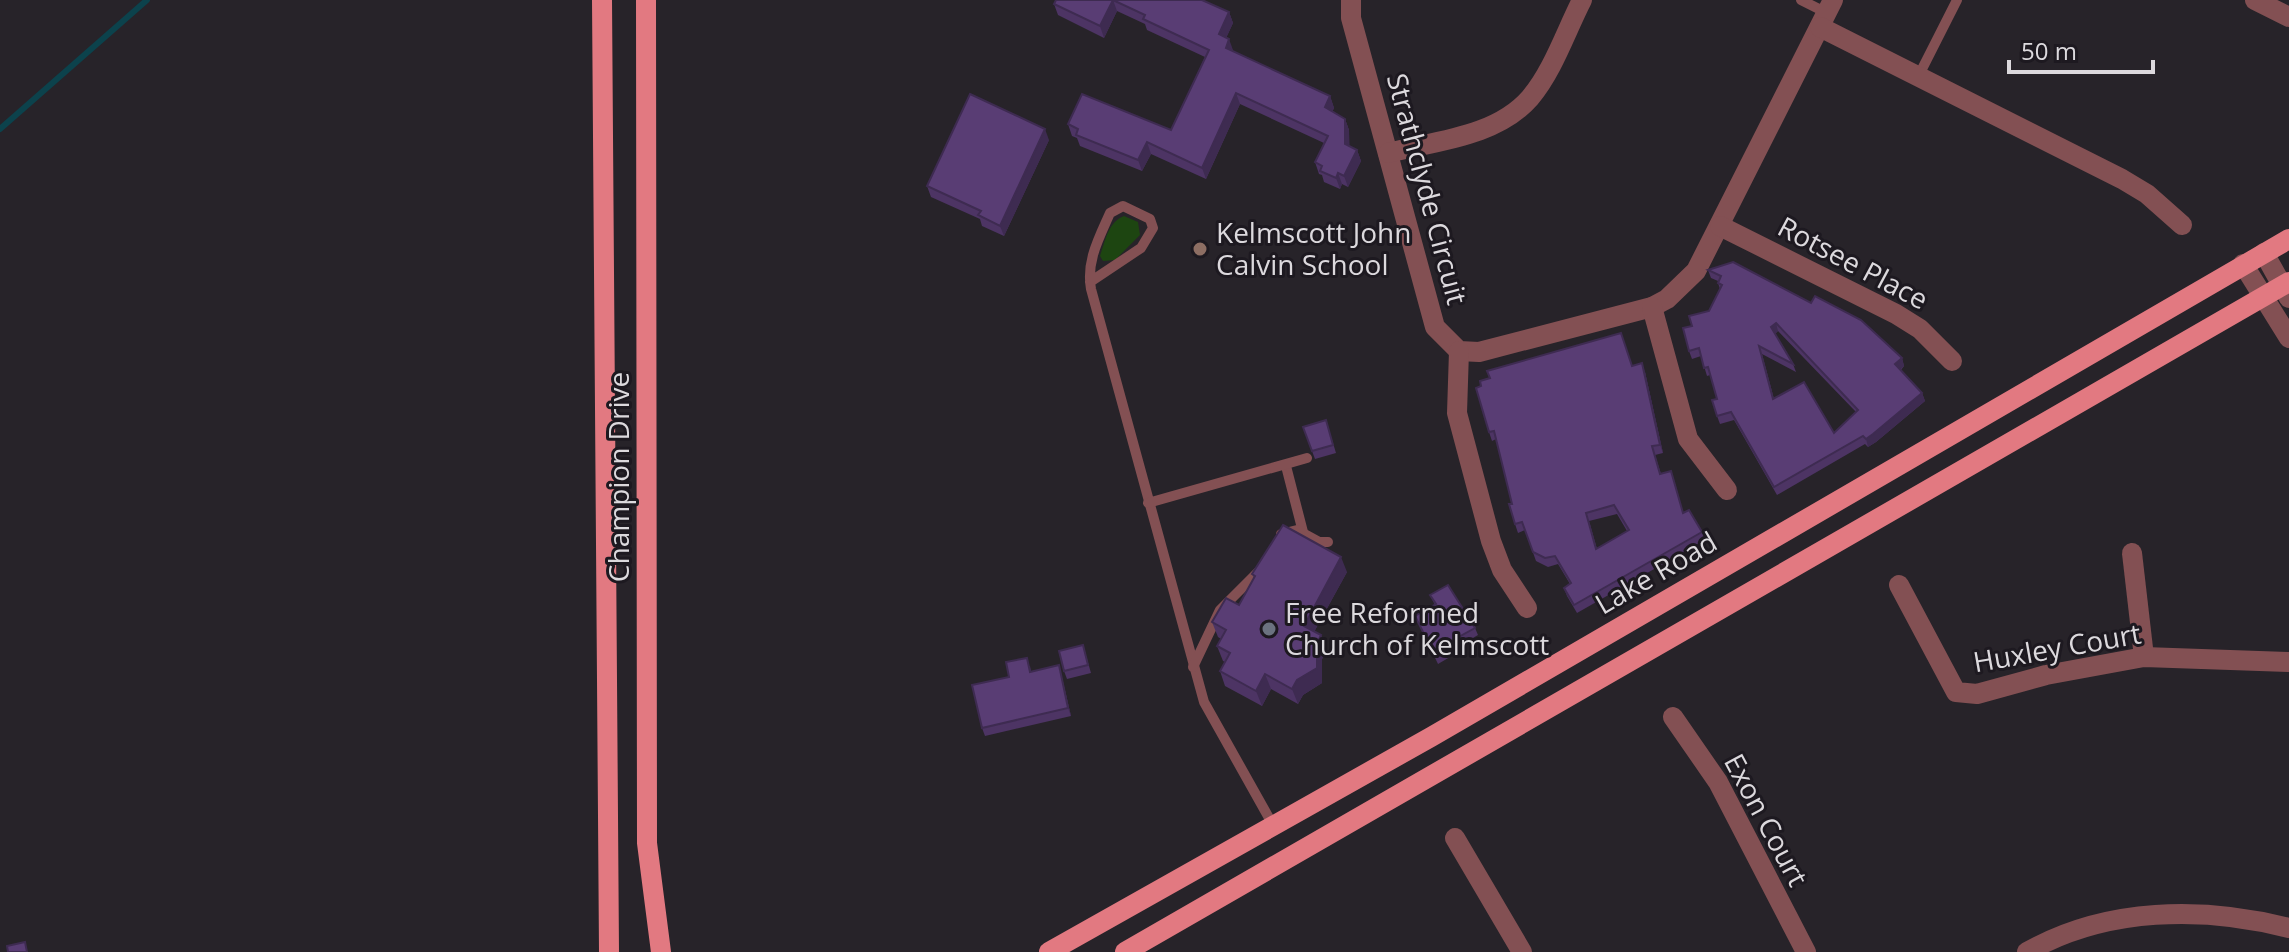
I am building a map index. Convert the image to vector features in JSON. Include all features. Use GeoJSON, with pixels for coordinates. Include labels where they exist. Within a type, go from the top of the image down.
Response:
{"type":"FeatureCollection","features":[{"type":"Feature","properties":{"kind":"main road","name":"Champion Drive"},"geometry":{"type":"LineString","coordinates":[[602,0],[609,952]]}},
{"type":"Feature","properties":{"kind":"main road","name":"Champion Drive"},"geometry":{"type":"LineString","coordinates":[[646,0],[647,843],[661,952]]}},
{"type":"Feature","properties":{"kind":"main road","name":"Lake Road"},"geometry":{"type":"LineString","coordinates":[[1049,952],[2289,239]]}},
{"type":"Feature","properties":{"kind":"main road"},"geometry":{"type":"LineString","coordinates":[[1125,952],[2261,298],[2287,289]]}},
{"type":"Feature","properties":{"kind":"main road"},"geometry":{"type":"LineString","coordinates":[[1273,825],[1291,858]]}},
{"type":"Feature","properties":{"kind":"street","name":"Strathclyde Circuit"},"geometry":{"type":"LineString","coordinates":[[1351,0],[1351,18],[1435,327],[1459,351]]}},
{"type":"Feature","properties":{"kind":"street"},"geometry":{"type":"LineString","coordinates":[[1388,153],[1485,128],[1515,112],[1541,81],[1582,0]]}},
{"type":"Feature","properties":{"kind":"street"},"geometry":{"type":"LineString","coordinates":[[2255,0],[2289,17]]}},
{"type":"Feature","properties":{"kind":"street"},"geometry":{"type":"LineString","coordinates":[[1527,608],[1502,570],[1491,541],[1457,413],[1459,351],[1479,352],[1652,307],[1667,299],[1696,271],[1827,13],[1918,77],[2122,179],[2147,194],[2182,225]]}},
{"type":"Feature","properties":{"kind":"street","name":"Rotsee Place"},"geometry":{"type":"LineString","coordinates":[[1720,226],[1896,314],[1920,329],[1952,361]]}},
{"type":"Feature","properties":{"kind":"street"},"geometry":{"type":"LineString","coordinates":[[2264,253],[2287,289]]}},
{"type":"Feature","properties":{"kind":"street"},"geometry":{"type":"LineString","coordinates":[[2243,264],[2261,298],[2289,338]]}},
{"type":"Feature","properties":{"kind":"street"},"geometry":{"type":"LineString","coordinates":[[1652,307],[1688,439],[1727,490]]}},
{"type":"Feature","properties":{"kind":"street"},"geometry":{"type":"LineString","coordinates":[[2132,553],[2144,657]]}},
{"type":"Feature","properties":{"kind":"street","name":"Huxley Court"},"geometry":{"type":"LineString","coordinates":[[1899,585],[1956,692],[1977,694],[2046,675],[2144,657],[2289,662]]}},
{"type":"Feature","properties":{"kind":"street","name":"Exon Court"},"geometry":{"type":"LineString","coordinates":[[1673,717],[1718,782],[1790,927],[1806,952]]}},
{"type":"Feature","properties":{"kind":"street"},"geometry":{"type":"LineString","coordinates":[[1455,838],[1522,952]]}},
{"type":"Feature","properties":{"kind":"street"},"geometry":{"type":"LineString","coordinates":[[2027,952],[2101,924],[2163,914],[2230,916],[2289,928]]}},
{"type":"Feature","properties":{"kind":"lane"},"geometry":{"type":"LineString","coordinates":[[1801,0],[1827,13]]}},
{"type":"Feature","properties":{"kind":"lane"},"geometry":{"type":"LineString","coordinates":[[1918,77],[1957,0]]}},
{"type":"Feature","properties":{"kind":"lane"},"geometry":{"type":"LineString","coordinates":[[1090,282],[1148,241],[1153,232],[1150,219],[1131,208],[1113,210],[1093,251],[1090,282],[1193,667],[1212,719],[1273,825]]}},
{"type":"Feature","properties":{"kind":"lane"},"geometry":{"type":"LineString","coordinates":[[1148,503],[1307,458]]}},
{"type":"Feature","properties":{"kind":"lane"},"geometry":{"type":"LineString","coordinates":[[1286,466],[1303,532]]}},
{"type":"Feature","properties":{"kind":"lane"},"geometry":{"type":"LineString","coordinates":[[1193,667],[1220,610],[1252,580],[1287,530],[1303,532],[1319,542],[1328,542]]}},
{"type":"Feature","properties":{"kind":"green space"},"geometry":{"type":"Polygon","coordinates":[[[1124,216],[1138,222],[1140,235],[1115,260],[1103,261],[1100,256],[1108,233],[1114,223],[1124,216]]]}},
{"type":"Feature","properties":{"kind":"building"},"geometry":{"type":"Polygon","coordinates":[[[1056,0],[1113,0],[1100,26],[1054,4],[1056,0]]]}},
{"type":"Feature","properties":{"kind":"building"},"geometry":{"type":"Polygon","coordinates":[[[1113,0],[1202,0],[1229,12],[1219,34],[1229,39],[1226,48],[1330,96],[1325,107],[1345,119],[1345,144],[1357,150],[1344,176],[1338,173],[1336,178],[1320,171],[1322,166],[1315,162],[1328,136],[1236,93],[1202,168],[1147,142],[1138,160],[1076,135],[1078,129],[1068,124],[1082,94],[1171,130],[1209,50],[1143,19],[1145,15],[1113,0]]]}},
{"type":"Feature","properties":{"kind":"building"},"geometry":{"type":"Polygon","coordinates":[[[970,94],[1045,129],[1000,226],[978,215],[981,211],[927,186],[970,94]]]}},
{"type":"Feature","properties":{"kind":"building"},"geometry":{"type":"Polygon","coordinates":[[[1733,262],[1811,303],[1815,296],[1861,320],[1902,358],[1895,364],[1922,393],[1866,439],[1863,436],[1774,487],[1731,412],[1717,416],[1712,400],[1717,399],[1708,367],[1704,368],[1699,348],[1689,351],[1683,328],[1692,326],[1689,316],[1709,311],[1722,285],[1718,283],[1721,276],[1708,270],[1733,262]],[[1776,323],[1771,327],[1793,364],[1759,346],[1773,399],[1804,382],[1834,433],[1858,410],[1776,323]]]}},
{"type":"Feature","properties":{"kind":"building"},"geometry":{"type":"Polygon","coordinates":[[[1621,333],[1632,366],[1642,363],[1660,445],[1652,446],[1660,474],[1671,471],[1683,513],[1689,510],[1702,532],[1574,605],[1564,588],[1571,583],[1555,556],[1545,558],[1533,552],[1522,522],[1515,524],[1494,431],[1489,432],[1476,388],[1481,386],[1480,381],[1490,378],[1487,371],[1621,333]],[[1614,505],[1586,513],[1596,549],[1629,530],[1614,505]]]}},
{"type":"Feature","properties":{"kind":"building"},"geometry":{"type":"Polygon","coordinates":[[[1326,420],[1333,445],[1312,451],[1303,427],[1326,420]]]}},
{"type":"Feature","properties":{"kind":"building","name":"Free Reformed Church of Kelmscott"},"geometry":{"type":"Polygon","coordinates":[[[1283,525],[1341,557],[1304,626],[1321,635],[1317,644],[1317,668],[1297,680],[1292,689],[1265,674],[1256,691],[1220,671],[1230,653],[1217,646],[1226,630],[1212,622],[1226,598],[1239,605],[1255,576],[1252,574],[1283,525]]]}},
{"type":"Feature","properties":{"kind":"building"},"geometry":{"type":"Polygon","coordinates":[[[1448,585],[1475,628],[1435,656],[1415,616],[1436,604],[1430,595],[1448,585]]]}},
{"type":"Feature","properties":{"kind":"building"},"geometry":{"type":"Polygon","coordinates":[[[1083,645],[1088,665],[1064,671],[1059,651],[1083,645]]]}},
{"type":"Feature","properties":{"kind":"building"},"geometry":{"type":"Polygon","coordinates":[[[1027,658],[1030,672],[1059,665],[1068,708],[982,728],[972,685],[1009,677],[1006,662],[1027,658]]]}},
{"type":"Feature","properties":{"kind":"building"},"geometry":{"type":"Polygon","coordinates":[[[25,942],[27,952],[8,952],[7,946],[25,942]]]}},
{"type":"Feature","properties":{"kind":"waterway"},"geometry":{"type":"LineString","coordinates":[[0,129],[147,0]]}},
{"type":"Feature","properties":{"kind":"place","name":"Kelmscott John Calvin School"},"geometry":{"type":"Point","coordinates":[1200,249]}},
{"type":"Feature","properties":{"kind":"place","name":"Free Reformed Church of Kelmscott"},"geometry":{"type":"Point","coordinates":[1269,629]}}]}
